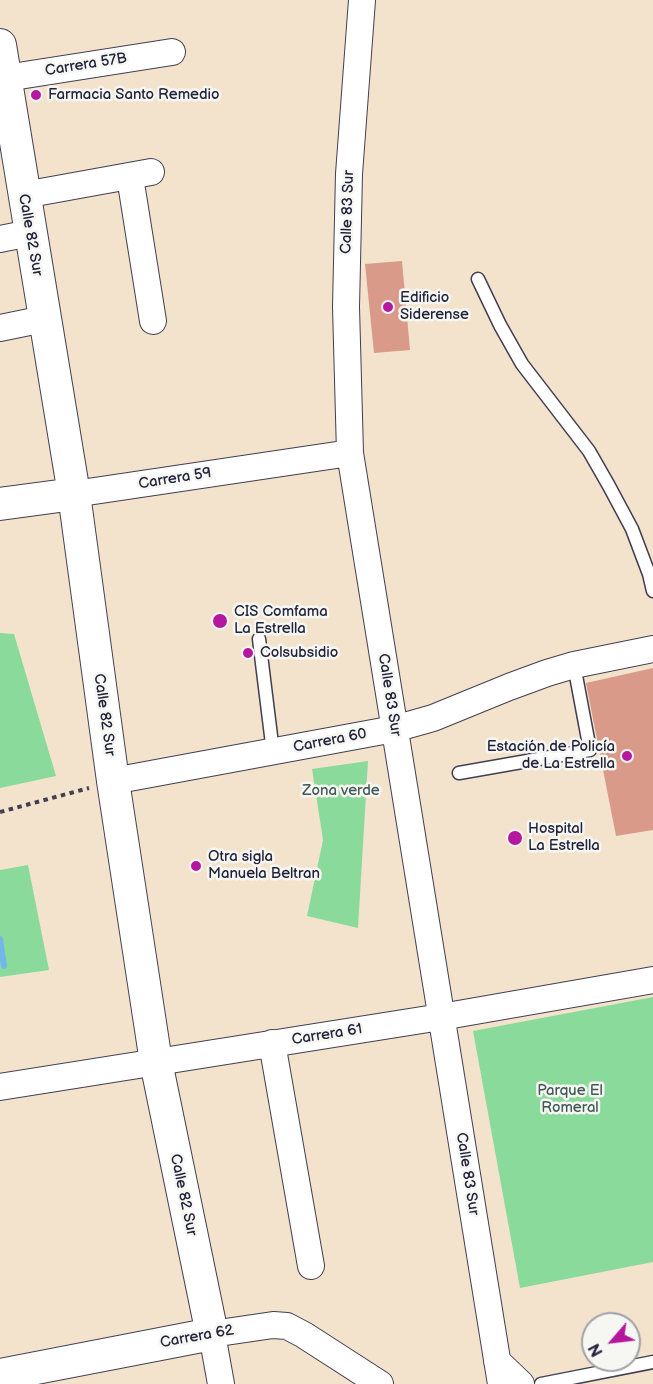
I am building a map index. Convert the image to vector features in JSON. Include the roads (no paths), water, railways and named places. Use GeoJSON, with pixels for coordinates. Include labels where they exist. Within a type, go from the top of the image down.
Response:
{"type":"FeatureCollection","features":[{"type":"Feature","properties":{"kind":"street","name":"Calle 83 Sur"},"geometry":{"type":"LineString","coordinates":[[362,0],[349,174],[346,307],[350,453],[499,1373]]}},
{"type":"Feature","properties":{"kind":"street","name":"Calle 82 Sur"},"geometry":{"type":"LineString","coordinates":[[0,45],[3,79],[74,494],[113,782],[156,1062],[221,1384]]}},
{"type":"Feature","properties":{"kind":"street","name":"Carrera 57B"},"geometry":{"type":"LineString","coordinates":[[3,79],[172,51]]}},
{"type":"Feature","properties":{"kind":"street"},"geometry":{"type":"LineString","coordinates":[[24,195],[141,174],[153,321]]}},
{"type":"Feature","properties":{"kind":"street"},"geometry":{"type":"LineString","coordinates":[[0,239],[30,233]]}},
{"type":"Feature","properties":{"kind":"street"},"geometry":{"type":"LineString","coordinates":[[0,328],[44,319]]}},
{"type":"Feature","properties":{"kind":"street","name":"Carrera 59"},"geometry":{"type":"LineString","coordinates":[[0,504],[350,453]]}},
{"type":"Feature","properties":{"kind":"street","name":"Carrera 60"},"geometry":{"type":"LineString","coordinates":[[113,782],[394,729],[433,718],[509,687],[574,665],[653,649]]}},
{"type":"Feature","properties":{"kind":"street","name":"Carrera 61"},"geometry":{"type":"LineString","coordinates":[[0,1087],[653,981]]}},
{"type":"Feature","properties":{"kind":"street"},"geometry":{"type":"LineString","coordinates":[[272,1043],[311,1266]]}},
{"type":"Feature","properties":{"kind":"street","name":"Carrera 62"},"geometry":{"type":"LineString","coordinates":[[0,1376],[212,1334],[273,1325],[287,1326],[304,1335],[380,1384]]}},
{"type":"Feature","properties":{"kind":"street"},"geometry":{"type":"LineString","coordinates":[[499,1373],[521,1384]]}},
{"type":"Feature","properties":{"kind":"lane"},"geometry":{"type":"LineString","coordinates":[[478,279],[522,364],[589,451],[609,486],[632,529],[653,591]]}},
{"type":"Feature","properties":{"kind":"lane"},"geometry":{"type":"LineString","coordinates":[[259,639],[273,752]]}},
{"type":"Feature","properties":{"kind":"lane"},"geometry":{"type":"LineString","coordinates":[[459,773],[590,750],[574,665]]}},
{"type":"Feature","properties":{"kind":"lane"},"geometry":{"type":"LineString","coordinates":[[541,1384],[653,1362]]}},
{"type":"Feature","properties":{"kind":"waterway"},"geometry":{"type":"LineString","coordinates":[[0,939],[4,966]]}},
{"type":"Feature","properties":{"kind":"place","name":"Farmacia Santo Remedio"},"geometry":{"type":"Point","coordinates":[36,95]}},
{"type":"Feature","properties":{"kind":"place","name":"Edificio Siderense"},"geometry":{"type":"Point","coordinates":[388,307]}},
{"type":"Feature","properties":{"kind":"place","name":"CIS Comfama La Estrella"},"geometry":{"type":"Point","coordinates":[220,621]}},
{"type":"Feature","properties":{"kind":"place","name":"Colsubsidio"},"geometry":{"type":"Point","coordinates":[248,653]}},
{"type":"Feature","properties":{"kind":"place","name":"Estación de Policía de La Estrella"},"geometry":{"type":"Point","coordinates":[627,756]}},
{"type":"Feature","properties":{"kind":"place","name":"Hospital La Estrella"},"geometry":{"type":"Point","coordinates":[515,838]}},
{"type":"Feature","properties":{"kind":"place","name":"Otra sigla Manuela Beltran"},"geometry":{"type":"Point","coordinates":[196,866]}},
{"type":"Feature","properties":{"kind":"park label","name":"Zona verde"},"geometry":{"type":"Point","coordinates":[341,791]}},
{"type":"Feature","properties":{"kind":"park label","name":"Parque El Romeral"},"geometry":{"type":"Point","coordinates":[570,1100]}}]}
